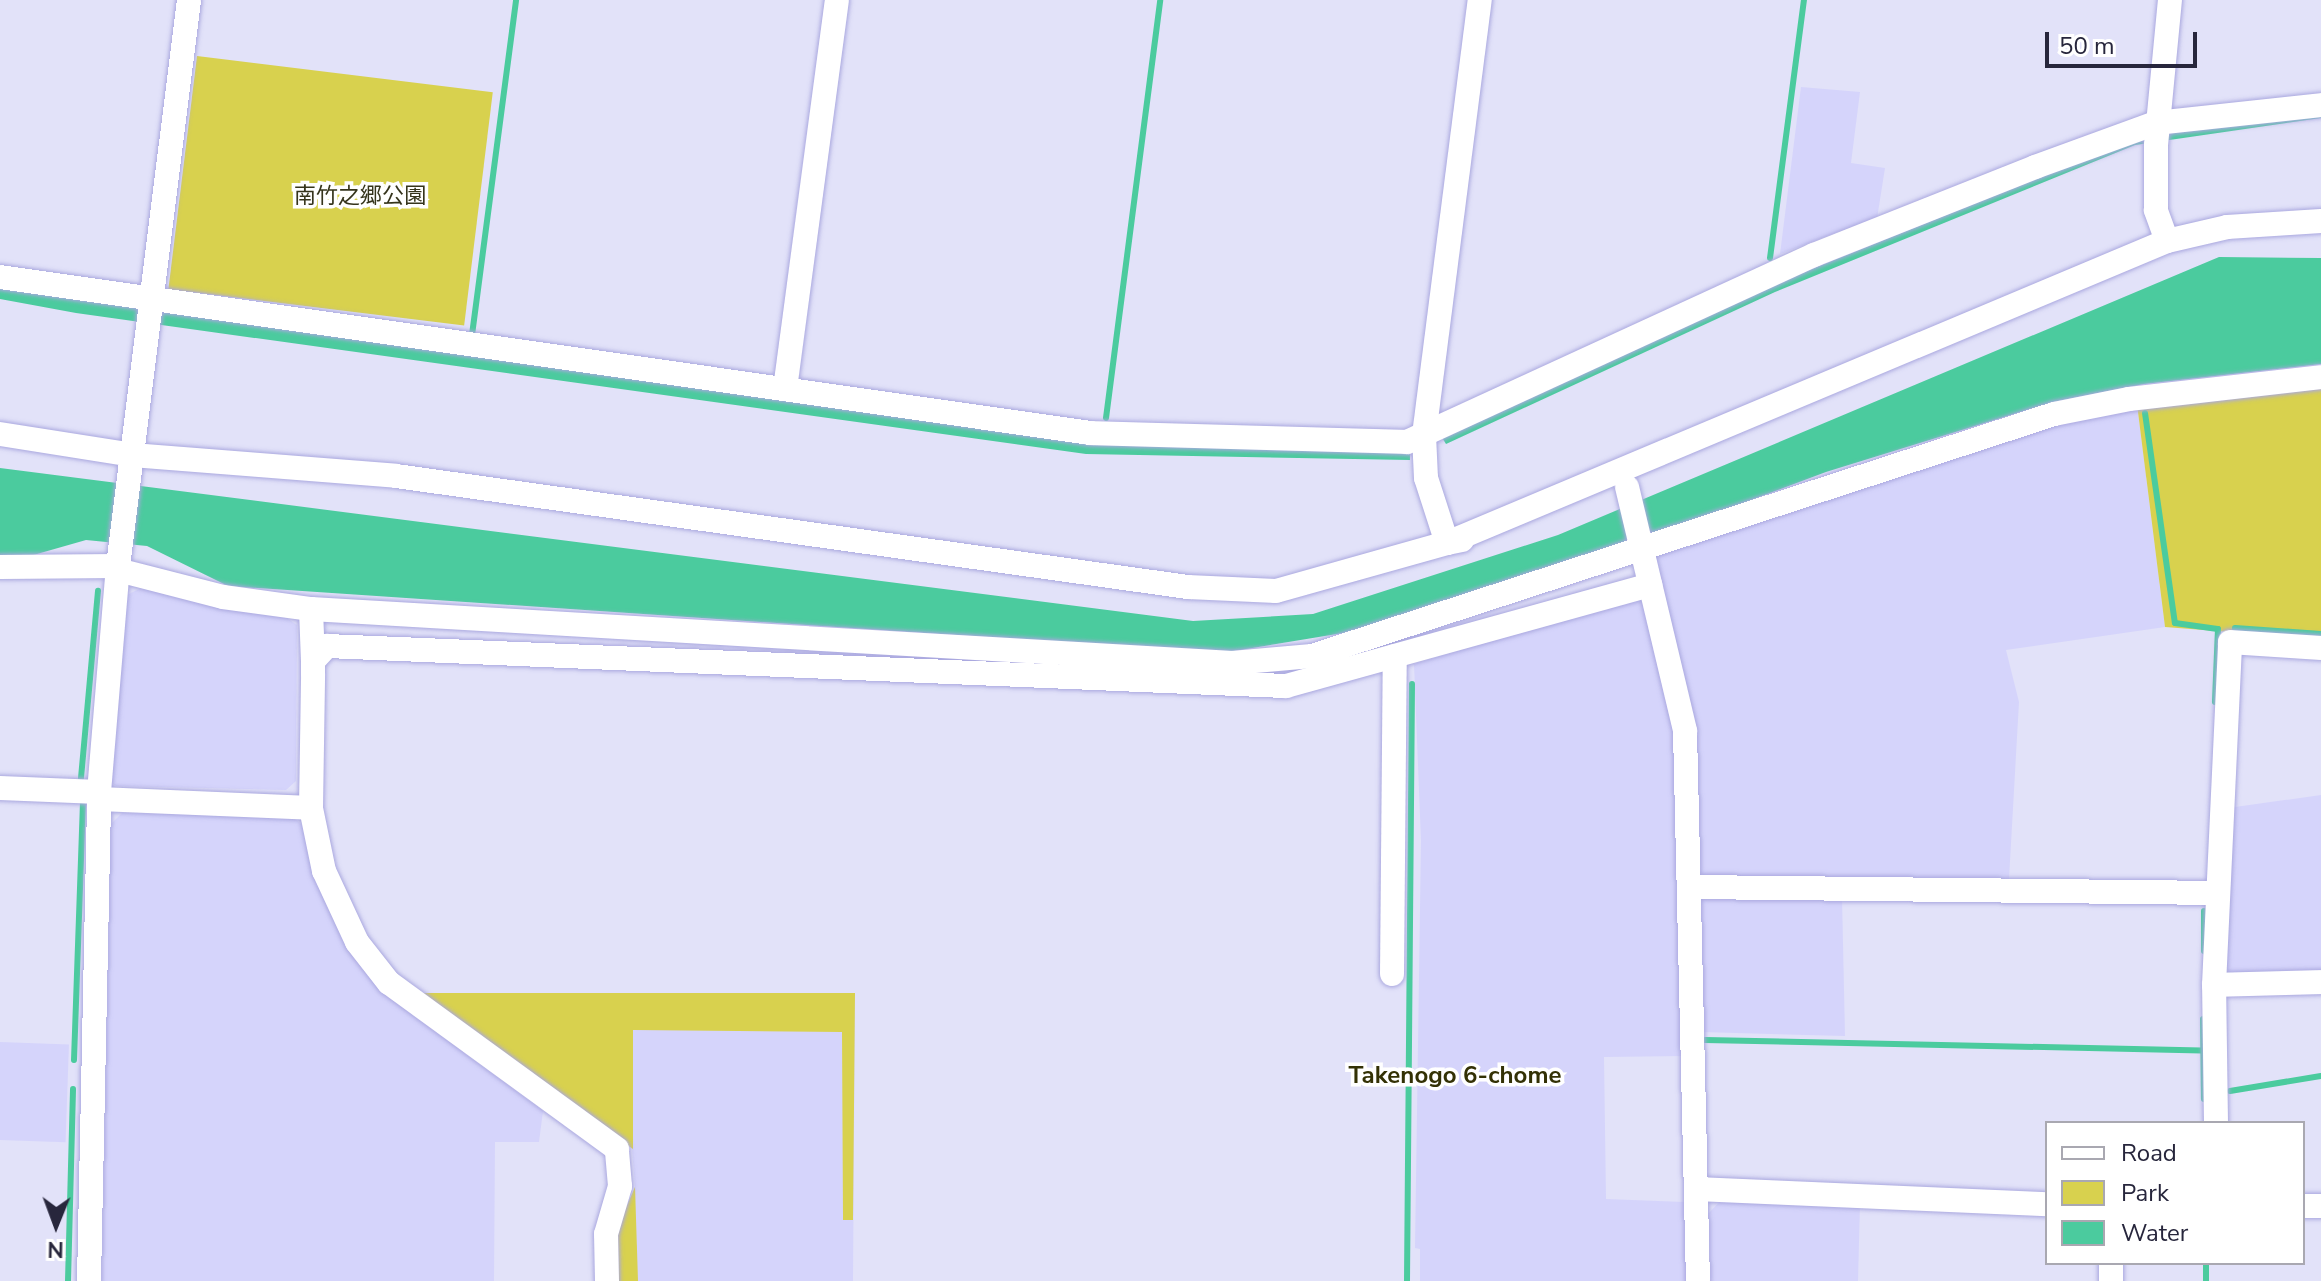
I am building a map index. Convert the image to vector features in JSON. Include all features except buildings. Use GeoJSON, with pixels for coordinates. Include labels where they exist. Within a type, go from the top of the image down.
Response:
{"type":"FeatureCollection","features":[{"type":"Feature","properties":{"kind":"street"},"geometry":{"type":"LineString","coordinates":[[89,1281],[99,796],[119,563],[189,0]]}},
{"type":"Feature","properties":{"kind":"street"},"geometry":{"type":"LineString","coordinates":[[785,389],[837,0]]}},
{"type":"Feature","properties":{"kind":"street"},"geometry":{"type":"LineString","coordinates":[[1447,543],[1426,478],[1424,435],[1480,0]]}},
{"type":"Feature","properties":{"kind":"street"},"geometry":{"type":"LineString","coordinates":[[2167,241],[2156,210],[2156,134],[2170,0]]}},
{"type":"Feature","properties":{"kind":"street"},"geometry":{"type":"LineString","coordinates":[[0,277],[151,302],[1102,434],[1407,442],[1814,255],[2156,134],[2321,105]]}},
{"type":"Feature","properties":{"kind":"street"},"geometry":{"type":"LineString","coordinates":[[1447,543],[1776,408],[2167,241],[2227,227],[2321,221]]}},
{"type":"Feature","properties":{"kind":"street"},"geometry":{"type":"LineString","coordinates":[[0,567],[119,563],[223,597],[311,609],[1232,663],[1312,656],[1642,552],[2054,414],[2129,399],[2321,377]]}},
{"type":"Feature","properties":{"kind":"street"},"geometry":{"type":"LineString","coordinates":[[0,434],[131,465],[396,476],[1234,591],[1276,591],[1447,543],[1517,530],[1628,492],[1735,441],[1776,408]]}},
{"type":"Feature","properties":{"kind":"street"},"geometry":{"type":"LineString","coordinates":[[1628,492],[1685,731],[1692,887],[1698,1281]]}},
{"type":"Feature","properties":{"kind":"street"},"geometry":{"type":"LineString","coordinates":[[313,661],[327,646],[341,645],[1242,687],[1286,686],[1650,585]]}},
{"type":"Feature","properties":{"kind":"street"},"geometry":{"type":"LineString","coordinates":[[311,609],[311,808],[329,882],[357,942],[389,983],[617,1149],[620,1186],[606,1234],[607,1281]]}},
{"type":"Feature","properties":{"kind":"street"},"geometry":{"type":"LineString","coordinates":[[2216,1121],[2214,985],[2230,642],[2321,648]]}},
{"type":"Feature","properties":{"kind":"street"},"geometry":{"type":"LineString","coordinates":[[1392,974],[1395,656]]}},
{"type":"Feature","properties":{"kind":"street"},"geometry":{"type":"LineString","coordinates":[[0,788],[311,808]]}},
{"type":"Feature","properties":{"kind":"street"},"geometry":{"type":"LineString","coordinates":[[1692,887],[2217,893]]}},
{"type":"Feature","properties":{"kind":"street"},"geometry":{"type":"LineString","coordinates":[[2214,985],[2321,982]]}},
{"type":"Feature","properties":{"kind":"street"},"geometry":{"type":"LineString","coordinates":[[1697,1189],[2045,1204]]}},
{"type":"Feature","properties":{"kind":"shaded area"},"geometry":{"type":"Polygon","coordinates":[[[1801,87],[1860,92],[1851,163],[1885,168],[1876,225],[1840,231],[1780,254],[1801,87]]]}},
{"type":"Feature","properties":{"kind":"shaded area"},"geometry":{"type":"Polygon","coordinates":[[[2137,404],[2165,627],[2006,650],[2019,702],[2009,879],[1707,881],[1701,872],[1693,747],[1652,555],[1907,466],[2137,404]]]}},
{"type":"Feature","properties":{"kind":"shaded area"},"geometry":{"type":"Polygon","coordinates":[[[141,588],[282,615],[297,625],[296,781],[286,790],[116,786],[108,780],[125,596],[141,588]]]}},
{"type":"Feature","properties":{"kind":"shaded area"},"geometry":{"type":"Polygon","coordinates":[[[1634,598],[1645,601],[1677,748],[1684,1056],[1604,1057],[1606,1199],[1684,1202],[1690,1281],[1420,1281],[1420,1249],[1415,1248],[1421,841],[1414,664],[1634,598]]]}},
{"type":"Feature","properties":{"kind":"shaded area"},"geometry":{"type":"Polygon","coordinates":[[[2321,795],[2321,971],[2232,974],[2225,968],[2228,808],[2321,795]]]}},
{"type":"Feature","properties":{"kind":"shaded area"},"geometry":{"type":"Polygon","coordinates":[[[122,813],[292,816],[305,828],[387,996],[543,1111],[539,1142],[495,1142],[494,1281],[102,1281],[111,824],[122,813]]]}},
{"type":"Feature","properties":{"kind":"shaded area"},"geometry":{"type":"Polygon","coordinates":[[[1706,895],[1842,897],[1845,1036],[1701,1032],[1700,902],[1706,895]]]}},
{"type":"Feature","properties":{"kind":"shaded area"},"geometry":{"type":"Polygon","coordinates":[[[415,993],[855,993],[853,1281],[616,1281],[616,1231],[635,1187],[632,1149],[415,993]]]}},
{"type":"Feature","properties":{"kind":"shaded area"},"geometry":{"type":"Polygon","coordinates":[[[0,1042],[69,1044],[66,1142],[0,1140],[0,1042]]]}},
{"type":"Feature","properties":{"kind":"shaded area"},"geometry":{"type":"Polygon","coordinates":[[[1723,1198],[1860,1204],[1858,1281],[1711,1281],[1708,1214],[1723,1198]]]}},
{"type":"Feature","properties":{"kind":"green space","name":"南竹之郷公園"},"geometry":{"type":"Polygon","coordinates":[[[197,56],[493,92],[464,326],[168,289],[197,56]]]}},
{"type":"Feature","properties":{"kind":"green space"},"geometry":{"type":"Polygon","coordinates":[[[2321,387],[2321,639],[2165,627],[2137,404],[2321,387]]]}},
{"type":"Feature","properties":{"kind":"green space"},"geometry":{"type":"Polygon","coordinates":[[[415,993],[855,993],[853,1220],[843,1220],[842,1032],[633,1030],[633,1149],[415,993]]]}},
{"type":"Feature","properties":{"kind":"green space"},"geometry":{"type":"Polygon","coordinates":[[[635,1187],[638,1281],[616,1281],[616,1231],[635,1187]]]}},
{"type":"Feature","properties":{"kind":"water"},"geometry":{"type":"Polygon","coordinates":[[[2321,112],[2321,118],[2135,145],[1775,292],[1446,444],[1441,436],[1780,282],[2139,137],[2321,112]]]}},
{"type":"Feature","properties":{"kind":"water"},"geometry":{"type":"Polygon","coordinates":[[[2219,257],[2321,258],[2321,364],[2144,384],[2053,402],[1826,472],[1585,562],[1343,633],[1222,653],[228,586],[147,546],[86,540],[16,560],[0,557],[0,468],[1193,621],[1313,614],[1558,535],[2219,257]]]}},
{"type":"Feature","properties":{"kind":"water"},"geometry":{"type":"Polygon","coordinates":[[[0,289],[1091,443],[1410,451],[1410,460],[1086,454],[76,313],[0,299],[0,289]]]}},
{"type":"Feature","properties":{"kind":"waterway"},"geometry":{"type":"LineString","coordinates":[[472,335],[516,0]]}},
{"type":"Feature","properties":{"kind":"waterway"},"geometry":{"type":"LineString","coordinates":[[1106,418],[1160,0]]}},
{"type":"Feature","properties":{"kind":"waterway"},"geometry":{"type":"LineString","coordinates":[[1770,258],[1804,0]]}},
{"type":"Feature","properties":{"kind":"waterway"},"geometry":{"type":"LineString","coordinates":[[2145,413],[2175,623],[2218,629],[2215,702]]}},
{"type":"Feature","properties":{"kind":"waterway"},"geometry":{"type":"LineString","coordinates":[[81,778],[98,591]]}},
{"type":"Feature","properties":{"kind":"waterway"},"geometry":{"type":"LineString","coordinates":[[2235,628],[2321,634]]}},
{"type":"Feature","properties":{"kind":"waterway"},"geometry":{"type":"LineString","coordinates":[[1407,1281],[1412,684]]}},
{"type":"Feature","properties":{"kind":"waterway"},"geometry":{"type":"LineString","coordinates":[[74,1060],[83,803]]}},
{"type":"Feature","properties":{"kind":"waterway"},"geometry":{"type":"LineString","coordinates":[[2204,911],[2204,951]]}},
{"type":"Feature","properties":{"kind":"waterway"},"geometry":{"type":"LineString","coordinates":[[2203,1019],[2204,1099]]}},
{"type":"Feature","properties":{"kind":"waterway"},"geometry":{"type":"LineString","coordinates":[[1705,1040],[2202,1050]]}},
{"type":"Feature","properties":{"kind":"waterway"},"geometry":{"type":"LineString","coordinates":[[2230,1091],[2321,1076]]}},
{"type":"Feature","properties":{"kind":"waterway"},"geometry":{"type":"LineString","coordinates":[[68,1281],[73,1089]]}},
{"type":"Feature","properties":{"kind":"waterway"},"geometry":{"type":"LineString","coordinates":[[2206,1265],[2206,1281]]}},
{"type":"Feature","properties":{"kind":"district","name":"Takenogo 6-chome"},"geometry":{"type":"Point","coordinates":[1455,1076]}}]}
